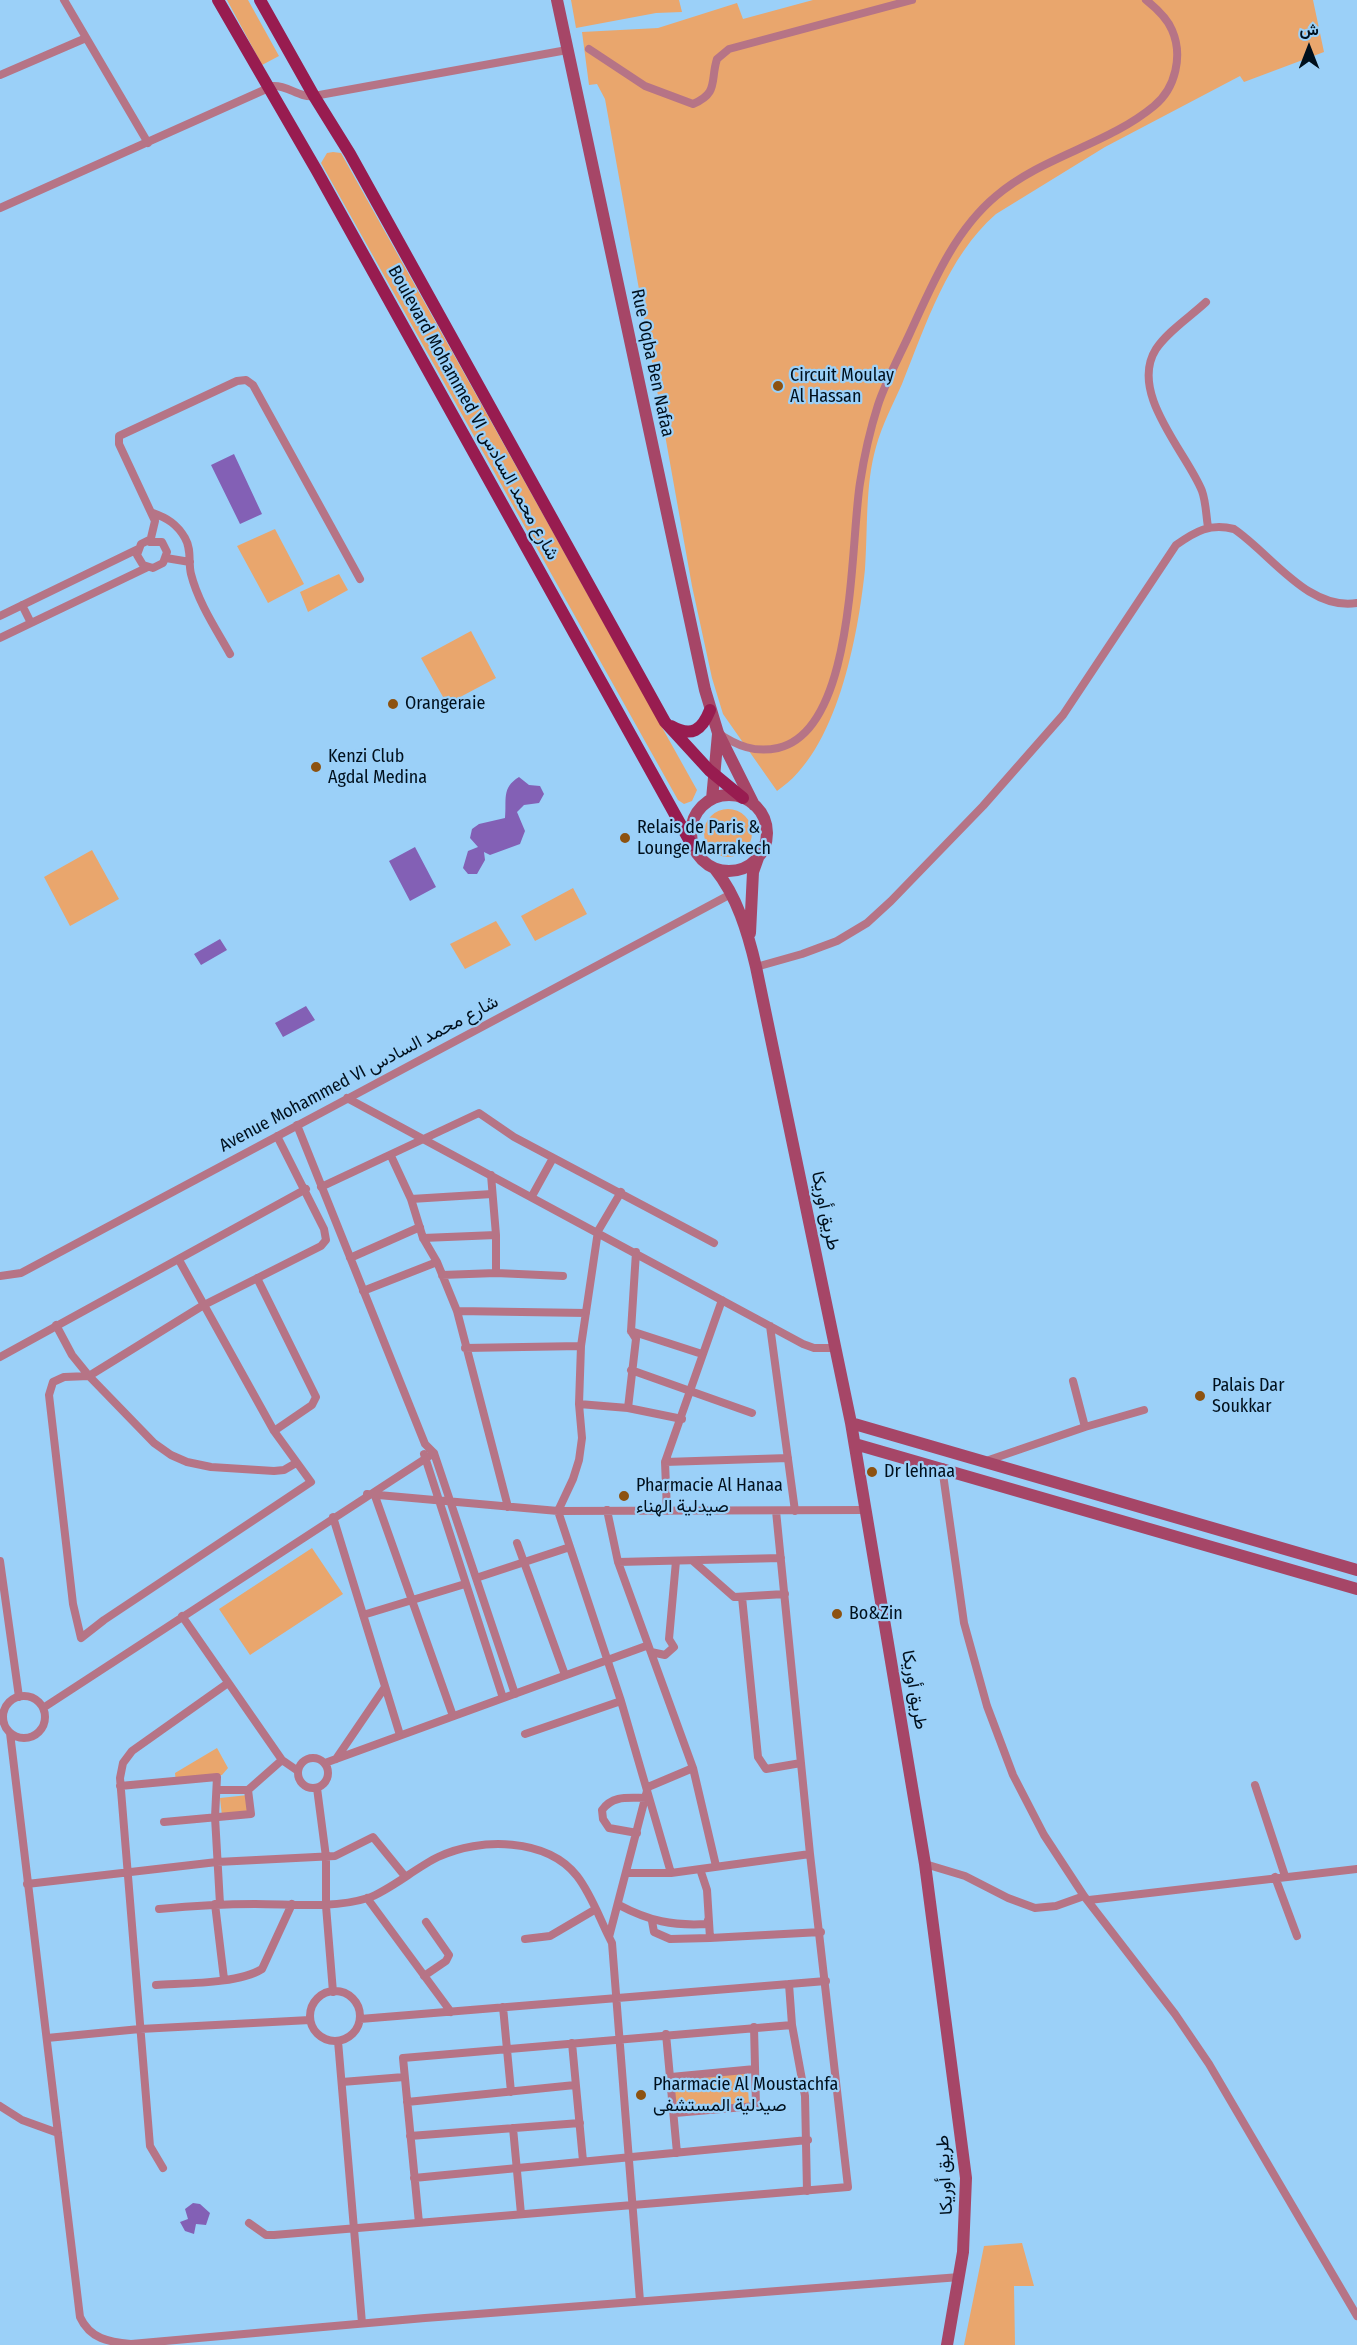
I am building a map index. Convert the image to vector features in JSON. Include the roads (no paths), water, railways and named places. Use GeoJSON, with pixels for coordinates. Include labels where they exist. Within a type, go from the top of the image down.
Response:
{"type":"FeatureCollection","features":[{"type":"Feature","properties":{"kind":"main road","name":"Boulevard Mohammed VI شارع محمد السادس"},"geometry":{"type":"LineString","coordinates":[[218,0],[267,88],[318,171],[692,845]]}},
{"type":"Feature","properties":{"kind":"main road","name":"Boulevard Mohammed VI شارع محمد السادس"},"geometry":{"type":"LineString","coordinates":[[260,0],[314,96],[350,154],[665,722],[715,775],[743,798]]}},
{"type":"Feature","properties":{"kind":"main road"},"geometry":{"type":"LineString","coordinates":[[665,722],[690,733],[703,726],[710,710]]}},
{"type":"Feature","properties":{"kind":"street"},"geometry":{"type":"LineString","coordinates":[[64,0],[148,143]]}},
{"type":"Feature","properties":{"kind":"street","name":"Rue Oqba Ben Nafaa"},"geometry":{"type":"LineString","coordinates":[[557,0],[710,710],[718,733],[754,805]]}},
{"type":"Feature","properties":{"kind":"street"},"geometry":{"type":"LineString","coordinates":[[589,49],[645,86],[693,104],[707,97],[711,90],[717,59],[729,49],[912,0]]}},
{"type":"Feature","properties":{"kind":"street"},"geometry":{"type":"LineString","coordinates":[[718,733],[740,747],[766,750],[785,746],[802,736],[818,717],[831,689],[846,628],[860,484],[878,405],[928,294],[946,258],[980,211],[996,196],[1052,161],[1128,125],[1157,104],[1169,88],[1177,69],[1177,48],[1172,28],[1146,0]]}},
{"type":"Feature","properties":{"kind":"street"},"geometry":{"type":"LineString","coordinates":[[0,75],[86,38]]}},
{"type":"Feature","properties":{"kind":"street"},"geometry":{"type":"LineString","coordinates":[[0,208],[267,88],[280,86],[304,96],[314,96],[567,50]]}},
{"type":"Feature","properties":{"kind":"street"},"geometry":{"type":"LineString","coordinates":[[1206,302],[1164,339],[1155,350],[1150,371],[1157,411],[1202,491],[1208,527]]}},
{"type":"Feature","properties":{"kind":"street"},"geometry":{"type":"LineString","coordinates":[[150,542],[156,527],[153,513],[119,444],[119,436],[237,381],[246,380],[253,385],[360,579]]}},
{"type":"Feature","properties":{"kind":"street"},"geometry":{"type":"LineString","coordinates":[[153,513],[167,518],[177,527],[188,545],[191,573],[206,610],[230,654]]}},
{"type":"Feature","properties":{"kind":"street"},"geometry":{"type":"LineString","coordinates":[[756,967],[837,941],[880,912],[982,806],[1064,715],[1176,545],[1196,531],[1220,525],[1234,529],[1314,595],[1338,604],[1357,603]]}},
{"type":"Feature","properties":{"kind":"street"},"geometry":{"type":"LineString","coordinates":[[0,616],[138,549],[145,540],[151,539],[150,542]]}},
{"type":"Feature","properties":{"kind":"street"},"geometry":{"type":"LineString","coordinates":[[0,638],[148,567],[159,566],[166,558],[167,552],[162,542],[150,542]]}},
{"type":"Feature","properties":{"kind":"street"},"geometry":{"type":"LineString","coordinates":[[138,549],[139,560],[148,567]]}},
{"type":"Feature","properties":{"kind":"street"},"geometry":{"type":"LineString","coordinates":[[166,558],[190,562]]}},
{"type":"Feature","properties":{"kind":"street"},"geometry":{"type":"LineString","coordinates":[[22,605],[31,623]]}},
{"type":"Feature","properties":{"kind":"street","name":"Rue Oqba Ben Nafaa"},"geometry":{"type":"LineString","coordinates":[[712,799],[718,733]]}},
{"type":"Feature","properties":{"kind":"street"},"geometry":{"type":"LineString","coordinates":[[729,795],[743,798],[754,805],[763,816],[766,840],[759,855],[741,869],[728,871],[715,868],[700,858],[692,845],[691,831],[694,817],[702,806],[712,799],[729,795]]}},
{"type":"Feature","properties":{"kind":"street","name":"طريق أوريكا"},"geometry":{"type":"LineString","coordinates":[[750,940],[752,882],[759,855]]}},
{"type":"Feature","properties":{"kind":"street","name":"طريق أوريكا"},"geometry":{"type":"LineString","coordinates":[[715,868],[731,894],[750,940],[756,967],[855,1444],[925,1864],[964,2152],[965,2222],[960,2277],[947,2345]]}},
{"type":"Feature","properties":{"kind":"street","name":"Avenue Mohammed VI شارع محمد السادس"},"geometry":{"type":"LineString","coordinates":[[0,1276],[21,1273],[731,894]]}},
{"type":"Feature","properties":{"kind":"street"},"geometry":{"type":"LineString","coordinates":[[347,1098],[809,1346],[836,1348]]}},
{"type":"Feature","properties":{"kind":"street"},"geometry":{"type":"LineString","coordinates":[[321,1187],[479,1113],[514,1137],[714,1243]]}},
{"type":"Feature","properties":{"kind":"street"},"geometry":{"type":"LineString","coordinates":[[297,1125],[425,1444],[434,1453],[515,1694]]}},
{"type":"Feature","properties":{"kind":"street"},"geometry":{"type":"LineString","coordinates":[[178,1260],[202,1306],[274,1431],[310,1478],[310,1483],[104,1620],[81,1638],[72,1604],[49,1395],[53,1382],[58,1379],[88,1376],[202,1306],[324,1243],[324,1229],[306,1189],[276,1136]]}},
{"type":"Feature","properties":{"kind":"street"},"geometry":{"type":"LineString","coordinates":[[391,1156],[411,1199],[423,1238],[437,1262],[457,1311],[508,1507]]}},
{"type":"Feature","properties":{"kind":"street"},"geometry":{"type":"LineString","coordinates":[[532,1196],[553,1158]]}},
{"type":"Feature","properties":{"kind":"street"},"geometry":{"type":"LineString","coordinates":[[491,1175],[496,1235],[496,1273]]}},
{"type":"Feature","properties":{"kind":"street"},"geometry":{"type":"LineString","coordinates":[[0,1357],[306,1189]]}},
{"type":"Feature","properties":{"kind":"street"},"geometry":{"type":"LineString","coordinates":[[621,1192],[598,1231],[581,1346],[579,1404],[582,1438],[579,1460],[573,1479],[558,1510],[648,1786],[671,1873]]}},
{"type":"Feature","properties":{"kind":"street"},"geometry":{"type":"LineString","coordinates":[[411,1199],[492,1194]]}},
{"type":"Feature","properties":{"kind":"street"},"geometry":{"type":"LineString","coordinates":[[350,1258],[420,1227]]}},
{"type":"Feature","properties":{"kind":"street"},"geometry":{"type":"LineString","coordinates":[[423,1238],[496,1235]]}},
{"type":"Feature","properties":{"kind":"street"},"geometry":{"type":"LineString","coordinates":[[628,1408],[636,1339],[631,1331],[636,1252]]}},
{"type":"Feature","properties":{"kind":"street"},"geometry":{"type":"LineString","coordinates":[[363,1291],[437,1262]]}},
{"type":"Feature","properties":{"kind":"street"},"geometry":{"type":"LineString","coordinates":[[442,1275],[496,1273],[563,1276]]}},
{"type":"Feature","properties":{"kind":"street"},"geometry":{"type":"LineString","coordinates":[[257,1278],[316,1397],[312,1405],[274,1431]]}},
{"type":"Feature","properties":{"kind":"street"},"geometry":{"type":"LineString","coordinates":[[667,1511],[664,1462],[682,1419],[722,1300]]}},
{"type":"Feature","properties":{"kind":"street"},"geometry":{"type":"LineString","coordinates":[[457,1311],[586,1313]]}},
{"type":"Feature","properties":{"kind":"street"},"geometry":{"type":"LineString","coordinates":[[56,1325],[72,1355],[88,1376],[154,1443],[187,1462],[274,1471],[284,1470],[297,1463]]}},
{"type":"Feature","properties":{"kind":"street"},"geometry":{"type":"LineString","coordinates":[[770,1326],[795,1511]]}},
{"type":"Feature","properties":{"kind":"street"},"geometry":{"type":"LineString","coordinates":[[631,1331],[702,1354]]}},
{"type":"Feature","properties":{"kind":"street"},"geometry":{"type":"LineString","coordinates":[[465,1348],[581,1346]]}},
{"type":"Feature","properties":{"kind":"street"},"geometry":{"type":"LineString","coordinates":[[631,1370],[752,1413]]}},
{"type":"Feature","properties":{"kind":"street"},"geometry":{"type":"LineString","coordinates":[[1073,1381],[1085,1427]]}},
{"type":"Feature","properties":{"kind":"street"},"geometry":{"type":"LineString","coordinates":[[579,1404],[628,1408],[682,1419]]}},
{"type":"Feature","properties":{"kind":"street"},"geometry":{"type":"LineString","coordinates":[[986,1461],[1085,1427],[1144,1410]]}},
{"type":"Feature","properties":{"kind":"street"},"geometry":{"type":"LineString","coordinates":[[851,1423],[1356,1569],[1354,1588],[942,1467],[855,1444]]}},
{"type":"Feature","properties":{"kind":"street"},"geometry":{"type":"LineString","coordinates":[[425,1444],[423,1458],[503,1698]]}},
{"type":"Feature","properties":{"kind":"street"},"geometry":{"type":"LineString","coordinates":[[43,1708],[333,1517],[371,1495],[423,1458],[434,1453]]}},
{"type":"Feature","properties":{"kind":"street"},"geometry":{"type":"LineString","coordinates":[[664,1462],[788,1458]]}},
{"type":"Feature","properties":{"kind":"street"},"geometry":{"type":"LineString","coordinates":[[942,1467],[964,1623],[987,1706],[1018,1785],[1044,1835],[1086,1898],[1133,1963],[1175,2014],[1209,2064],[1357,2316]]}},
{"type":"Feature","properties":{"kind":"street"},"geometry":{"type":"LineString","coordinates":[[371,1495],[558,1510],[865,1510]]}},
{"type":"Feature","properties":{"kind":"street"},"geometry":{"type":"LineString","coordinates":[[371,1495],[453,1716]]}},
{"type":"Feature","properties":{"kind":"street"},"geometry":{"type":"LineString","coordinates":[[607,1510],[618,1562],[693,1768],[716,1866]]}},
{"type":"Feature","properties":{"kind":"street"},"geometry":{"type":"LineString","coordinates":[[249,2223],[266,2235],[849,2186],[810,1854],[776,1511]]}},
{"type":"Feature","properties":{"kind":"street"},"geometry":{"type":"LineString","coordinates":[[333,1517],[400,1735]]}},
{"type":"Feature","properties":{"kind":"street"},"geometry":{"type":"LineString","coordinates":[[517,1543],[565,1675]]}},
{"type":"Feature","properties":{"kind":"street"},"geometry":{"type":"LineString","coordinates":[[476,1578],[570,1546]]}},
{"type":"Feature","properties":{"kind":"street"},"geometry":{"type":"LineString","coordinates":[[618,1562],[781,1558]]}},
{"type":"Feature","properties":{"kind":"street"},"geometry":{"type":"LineString","coordinates":[[0,1561],[19,1697]]}},
{"type":"Feature","properties":{"kind":"street"},"geometry":{"type":"LineString","coordinates":[[325,1763],[608,1660],[649,1649],[665,1655],[674,1647],[669,1639],[676,1561]]}},
{"type":"Feature","properties":{"kind":"street"},"geometry":{"type":"LineString","coordinates":[[693,1561],[729,1594],[742,1598],[785,1594]]}},
{"type":"Feature","properties":{"kind":"street"},"geometry":{"type":"LineString","coordinates":[[1325,1580],[1331,1563]]}},
{"type":"Feature","properties":{"kind":"street"},"geometry":{"type":"LineString","coordinates":[[363,1615],[465,1584]]}},
{"type":"Feature","properties":{"kind":"street"},"geometry":{"type":"LineString","coordinates":[[742,1598],[758,1757],[766,1768],[801,1763]]}},
{"type":"Feature","properties":{"kind":"street"},"geometry":{"type":"LineString","coordinates":[[182,1616],[282,1760],[298,1771],[303,1785],[317,1788]]}},
{"type":"Feature","properties":{"kind":"street"},"geometry":{"type":"LineString","coordinates":[[163,2168],[150,2146],[120,1786],[122,1767],[132,1751],[228,1683]]}},
{"type":"Feature","properties":{"kind":"street"},"geometry":{"type":"LineString","coordinates":[[336,1759],[386,1686]]}},
{"type":"Feature","properties":{"kind":"street"},"geometry":{"type":"LineString","coordinates":[[5,1730],[20,1737],[37,1734],[44,1725],[43,1708],[36,1700],[19,1697],[9,1702],[4,1711],[5,1730],[47,2038],[80,2317],[92,2334],[112,2342],[131,2344],[362,2323],[960,2277]]}},
{"type":"Feature","properties":{"kind":"street"},"geometry":{"type":"LineString","coordinates":[[525,1734],[621,1701]]}},
{"type":"Feature","properties":{"kind":"street"},"geometry":{"type":"LineString","coordinates":[[298,1771],[301,1764],[309,1758],[317,1758],[325,1763],[328,1778],[317,1788]]}},
{"type":"Feature","properties":{"kind":"street"},"geometry":{"type":"LineString","coordinates":[[218,1791],[248,1790],[282,1760]]}},
{"type":"Feature","properties":{"kind":"street"},"geometry":{"type":"LineString","coordinates":[[648,1786],[693,1768]]}},
{"type":"Feature","properties":{"kind":"street"},"geometry":{"type":"LineString","coordinates":[[120,1786],[215,1777],[218,1791],[215,1816],[218,1904],[224,1979]]}},
{"type":"Feature","properties":{"kind":"street"},"geometry":{"type":"LineString","coordinates":[[1255,1785],[1285,1876]]}},
{"type":"Feature","properties":{"kind":"street"},"geometry":{"type":"LineString","coordinates":[[609,1937],[648,1786]]}},
{"type":"Feature","properties":{"kind":"street"},"geometry":{"type":"LineString","coordinates":[[317,1788],[326,1857],[326,1906],[333,1992]]}},
{"type":"Feature","properties":{"kind":"street"},"geometry":{"type":"LineString","coordinates":[[164,1822],[251,1814],[248,1790]]}},
{"type":"Feature","properties":{"kind":"street"},"geometry":{"type":"LineString","coordinates":[[637,1833],[609,1828],[603,1819],[602,1810],[607,1803],[620,1797],[646,1798]]}},
{"type":"Feature","properties":{"kind":"street"},"geometry":{"type":"LineString","coordinates":[[27,1884],[217,1862],[341,1855],[375,1837],[404,1875]]}},
{"type":"Feature","properties":{"kind":"street"},"geometry":{"type":"LineString","coordinates":[[159,1908],[218,1904],[326,1906],[367,1898],[404,1875],[449,1852],[478,1846],[517,1845],[534,1848],[566,1865],[584,1886],[612,1943],[640,2301]]}},
{"type":"Feature","properties":{"kind":"street"},"geometry":{"type":"LineString","coordinates":[[627,1873],[671,1873],[810,1854]]}},
{"type":"Feature","properties":{"kind":"street"},"geometry":{"type":"LineString","coordinates":[[925,1864],[965,1876],[1008,1898],[1035,1908],[1056,1906],[1086,1898],[1357,1869]]}},
{"type":"Feature","properties":{"kind":"street"},"geometry":{"type":"LineString","coordinates":[[700,1869],[707,1890],[710,1938]]}},
{"type":"Feature","properties":{"kind":"street"},"geometry":{"type":"LineString","coordinates":[[1275,1877],[1297,1936]]}},
{"type":"Feature","properties":{"kind":"street"},"geometry":{"type":"LineString","coordinates":[[367,1898],[451,2012]]}},
{"type":"Feature","properties":{"kind":"street"},"geometry":{"type":"LineString","coordinates":[[156,1985],[224,1979],[251,1974],[262,1969],[292,1904]]}},
{"type":"Feature","properties":{"kind":"street"},"geometry":{"type":"LineString","coordinates":[[619,1905],[652,1921],[697,1925],[707,1924],[708,1920]]}},
{"type":"Feature","properties":{"kind":"street"},"geometry":{"type":"LineString","coordinates":[[525,1939],[550,1936],[596,1909]]}},
{"type":"Feature","properties":{"kind":"street"},"geometry":{"type":"LineString","coordinates":[[652,1921],[654,1932],[663,1938],[820,1932]]}},
{"type":"Feature","properties":{"kind":"street"},"geometry":{"type":"LineString","coordinates":[[424,1976],[446,1961],[449,1955],[426,1922]]}},
{"type":"Feature","properties":{"kind":"street"},"geometry":{"type":"LineString","coordinates":[[360,2019],[826,1981]]}},
{"type":"Feature","properties":{"kind":"street"},"geometry":{"type":"LineString","coordinates":[[789,1984],[792,2025],[805,2096],[808,2140],[807,2191]]}},
{"type":"Feature","properties":{"kind":"street"},"geometry":{"type":"LineString","coordinates":[[333,1992],[344,1993],[353,1999],[359,2009],[360,2019],[353,2034],[338,2041],[320,2036],[310,2020],[315,2001],[333,1992]]}},
{"type":"Feature","properties":{"kind":"street"},"geometry":{"type":"LineString","coordinates":[[503,2007],[505,2049],[511,2092]]}},
{"type":"Feature","properties":{"kind":"street"},"geometry":{"type":"LineString","coordinates":[[47,2038],[140,2029],[310,2020]]}},
{"type":"Feature","properties":{"kind":"street"},"geometry":{"type":"LineString","coordinates":[[418,2223],[403,2058],[792,2025]]}},
{"type":"Feature","properties":{"kind":"street"},"geometry":{"type":"LineString","coordinates":[[675,2113],[756,2106],[754,2027]]}},
{"type":"Feature","properties":{"kind":"street"},"geometry":{"type":"LineString","coordinates":[[666,2034],[677,2153]]}},
{"type":"Feature","properties":{"kind":"street"},"geometry":{"type":"LineString","coordinates":[[338,2041],[362,2323]]}},
{"type":"Feature","properties":{"kind":"street"},"geometry":{"type":"LineString","coordinates":[[572,2043],[584,2161]]}},
{"type":"Feature","properties":{"kind":"street"},"geometry":{"type":"LineString","coordinates":[[671,2077],[755,2069]]}},
{"type":"Feature","properties":{"kind":"street"},"geometry":{"type":"LineString","coordinates":[[342,2082],[404,2077]]}},
{"type":"Feature","properties":{"kind":"street"},"geometry":{"type":"LineString","coordinates":[[407,2102],[575,2085]]}},
{"type":"Feature","properties":{"kind":"street"},"geometry":{"type":"LineString","coordinates":[[0,2106],[22,2120],[58,2133]]}},
{"type":"Feature","properties":{"kind":"street"},"geometry":{"type":"LineString","coordinates":[[410,2136],[580,2123]]}},
{"type":"Feature","properties":{"kind":"street"},"geometry":{"type":"LineString","coordinates":[[513,2128],[521,2214]]}},
{"type":"Feature","properties":{"kind":"street"},"geometry":{"type":"LineString","coordinates":[[414,2178],[808,2140]]}},
{"type":"Feature","properties":{"kind":"place","name":"Circuit Moulay Al Hassan"},"geometry":{"type":"Point","coordinates":[778,386]}},
{"type":"Feature","properties":{"kind":"place","name":"Orangeraie"},"geometry":{"type":"Point","coordinates":[393,704]}},
{"type":"Feature","properties":{"kind":"place","name":"Kenzi Club Agdal Medina"},"geometry":{"type":"Point","coordinates":[316,767]}},
{"type":"Feature","properties":{"kind":"place","name":"Relais de Paris & Lounge Marrakech"},"geometry":{"type":"Point","coordinates":[625,838]}},
{"type":"Feature","properties":{"kind":"place","name":"Palais Dar Soukkar"},"geometry":{"type":"Point","coordinates":[1200,1396]}},
{"type":"Feature","properties":{"kind":"place","name":"Dr lehnaa"},"geometry":{"type":"Point","coordinates":[872,1472]}},
{"type":"Feature","properties":{"kind":"place","name":"Pharmacie Al Hanaa صيدلية الهناء"},"geometry":{"type":"Point","coordinates":[624,1496]}},
{"type":"Feature","properties":{"kind":"place","name":"Bo&Zin"},"geometry":{"type":"Point","coordinates":[837,1614]}},
{"type":"Feature","properties":{"kind":"place","name":"Pharmacie Al Moustachfa صيدلية المستشفى"},"geometry":{"type":"Point","coordinates":[641,2095]}}]}
